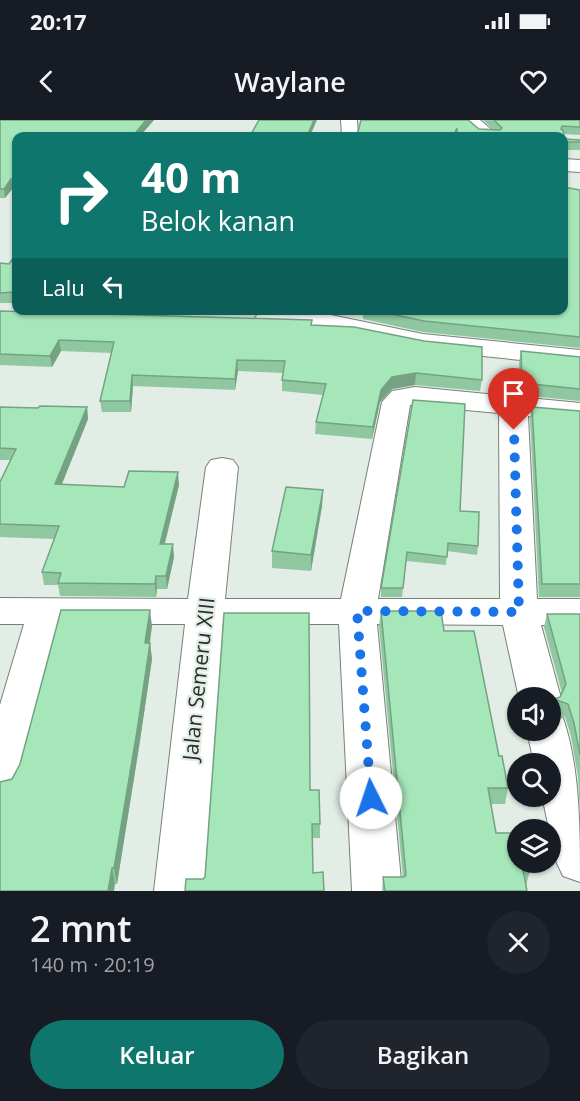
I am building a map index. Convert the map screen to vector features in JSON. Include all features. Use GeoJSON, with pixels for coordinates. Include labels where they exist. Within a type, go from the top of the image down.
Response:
{"type":"FeatureCollection","features":[{"type":"Feature","properties":{"kind":"street"},"geometry":{"type":"LineString","coordinates":[[469,120],[485,132]]}},
{"type":"Feature","properties":{"kind":"street"},"geometry":{"type":"LineString","coordinates":[[244,318],[301,320],[346,318],[423,342],[580,358]]}},
{"type":"Feature","properties":{"kind":"street"},"geometry":{"type":"LineString","coordinates":[[377,891],[357,611],[397,400],[415,396],[580,412]]}},
{"type":"Feature","properties":{"kind":"street"},"geometry":{"type":"LineString","coordinates":[[513,407],[519,612],[537,687]]}},
{"type":"Feature","properties":{"kind":"street","name":"Jalan Semeru XIII"},"geometry":{"type":"LineString","coordinates":[[179,891],[205,612],[222,467]]}},
{"type":"Feature","properties":{"kind":"street"},"geometry":{"type":"LineString","coordinates":[[0,611],[580,612]]}},
{"type":"Feature","properties":{"kind":"street"},"geometry":{"type":"LineString","coordinates":[[0,780],[47,611]]}},
{"type":"Feature","properties":{"kind":"street"},"geometry":{"type":"LineString","coordinates":[[551,741],[580,861]]}},
{"type":"Feature","properties":{"kind":"building"},"geometry":{"type":"Polygon","coordinates":[[[0,120],[146,120],[136,132],[12,132],[12,179],[4,189],[0,189],[0,120]]]}},
{"type":"Feature","properties":{"kind":"building"},"geometry":{"type":"Polygon","coordinates":[[[259,120],[314,120],[309,132],[252,132],[259,120]]]}},
{"type":"Feature","properties":{"kind":"building"},"geometry":{"type":"Polygon","coordinates":[[[361,120],[468,120],[479,129],[500,130],[502,128],[494,120],[580,120],[580,127],[562,126],[563,132],[457,132],[457,128],[455,132],[358,132],[361,120]]]}},
{"type":"Feature","properties":{"kind":"building"},"geometry":{"type":"Polygon","coordinates":[[[568,139],[580,140],[580,142],[568,142],[568,139]]]}},
{"type":"Feature","properties":{"kind":"building"},"geometry":{"type":"Polygon","coordinates":[[[568,188],[580,190],[580,337],[424,321],[396,315],[568,315],[568,188]]]}},
{"type":"Feature","properties":{"kind":"building"},"geometry":{"type":"Polygon","coordinates":[[[12,260],[12,292],[0,293],[0,263],[9,264],[12,260]]]}},
{"type":"Feature","properties":{"kind":"building"},"geometry":{"type":"Polygon","coordinates":[[[0,311],[12,311],[12,315],[139,315],[312,320],[311,325],[354,327],[424,341],[482,347],[482,380],[416,373],[392,377],[381,390],[373,427],[316,422],[326,384],[282,380],[285,361],[237,360],[235,379],[132,375],[130,401],[100,401],[114,342],[59,340],[50,356],[0,354],[0,311]]]}},
{"type":"Feature","properties":{"kind":"building"},"geometry":{"type":"Polygon","coordinates":[[[521,351],[580,357],[580,389],[522,383],[521,351]]]}},
{"type":"Feature","properties":{"kind":"building"},"geometry":{"type":"Polygon","coordinates":[[[413,400],[465,404],[460,511],[479,512],[478,546],[448,543],[447,557],[407,552],[403,588],[381,588],[413,400]]]}},
{"type":"Feature","properties":{"kind":"building"},"geometry":{"type":"Polygon","coordinates":[[[40,406],[87,407],[55,484],[124,487],[129,471],[178,472],[160,544],[173,544],[166,576],[156,576],[155,584],[58,583],[61,573],[42,572],[59,526],[0,524],[0,482],[16,449],[0,448],[0,407],[38,408],[40,406]]]}},
{"type":"Feature","properties":{"kind":"building"},"geometry":{"type":"Polygon","coordinates":[[[532,407],[580,411],[580,584],[542,584],[532,407]]]}},
{"type":"Feature","properties":{"kind":"building"},"geometry":{"type":"Polygon","coordinates":[[[286,487],[323,490],[311,555],[272,551],[286,487]]]}},
{"type":"Feature","properties":{"kind":"building"},"geometry":{"type":"Polygon","coordinates":[[[61,610],[150,610],[145,643],[150,643],[114,868],[112,868],[108,891],[0,891],[0,782],[12,779],[20,764],[61,610]]]}},
{"type":"Feature","properties":{"kind":"building"},"geometry":{"type":"Polygon","coordinates":[[[381,611],[441,611],[444,631],[474,631],[499,756],[502,756],[507,783],[507,788],[488,788],[496,833],[507,833],[507,873],[524,873],[527,891],[385,891],[383,877],[404,877],[406,875],[381,611]]]}},
{"type":"Feature","properties":{"kind":"building"},"geometry":{"type":"Polygon","coordinates":[[[224,613],[309,613],[310,790],[319,790],[320,824],[312,824],[313,873],[323,872],[324,891],[185,891],[186,879],[205,877],[224,613]]]}},
{"type":"Feature","properties":{"kind":"building"},"geometry":{"type":"Polygon","coordinates":[[[547,614],[580,614],[580,755],[568,704],[561,702],[561,695],[566,684],[547,614]]]}},
{"type":"Feature","properties":{"kind":"route"},"geometry":{"type":"LineString","coordinates":[[371,798],[357,611],[519,612],[514,430]]}}]}
